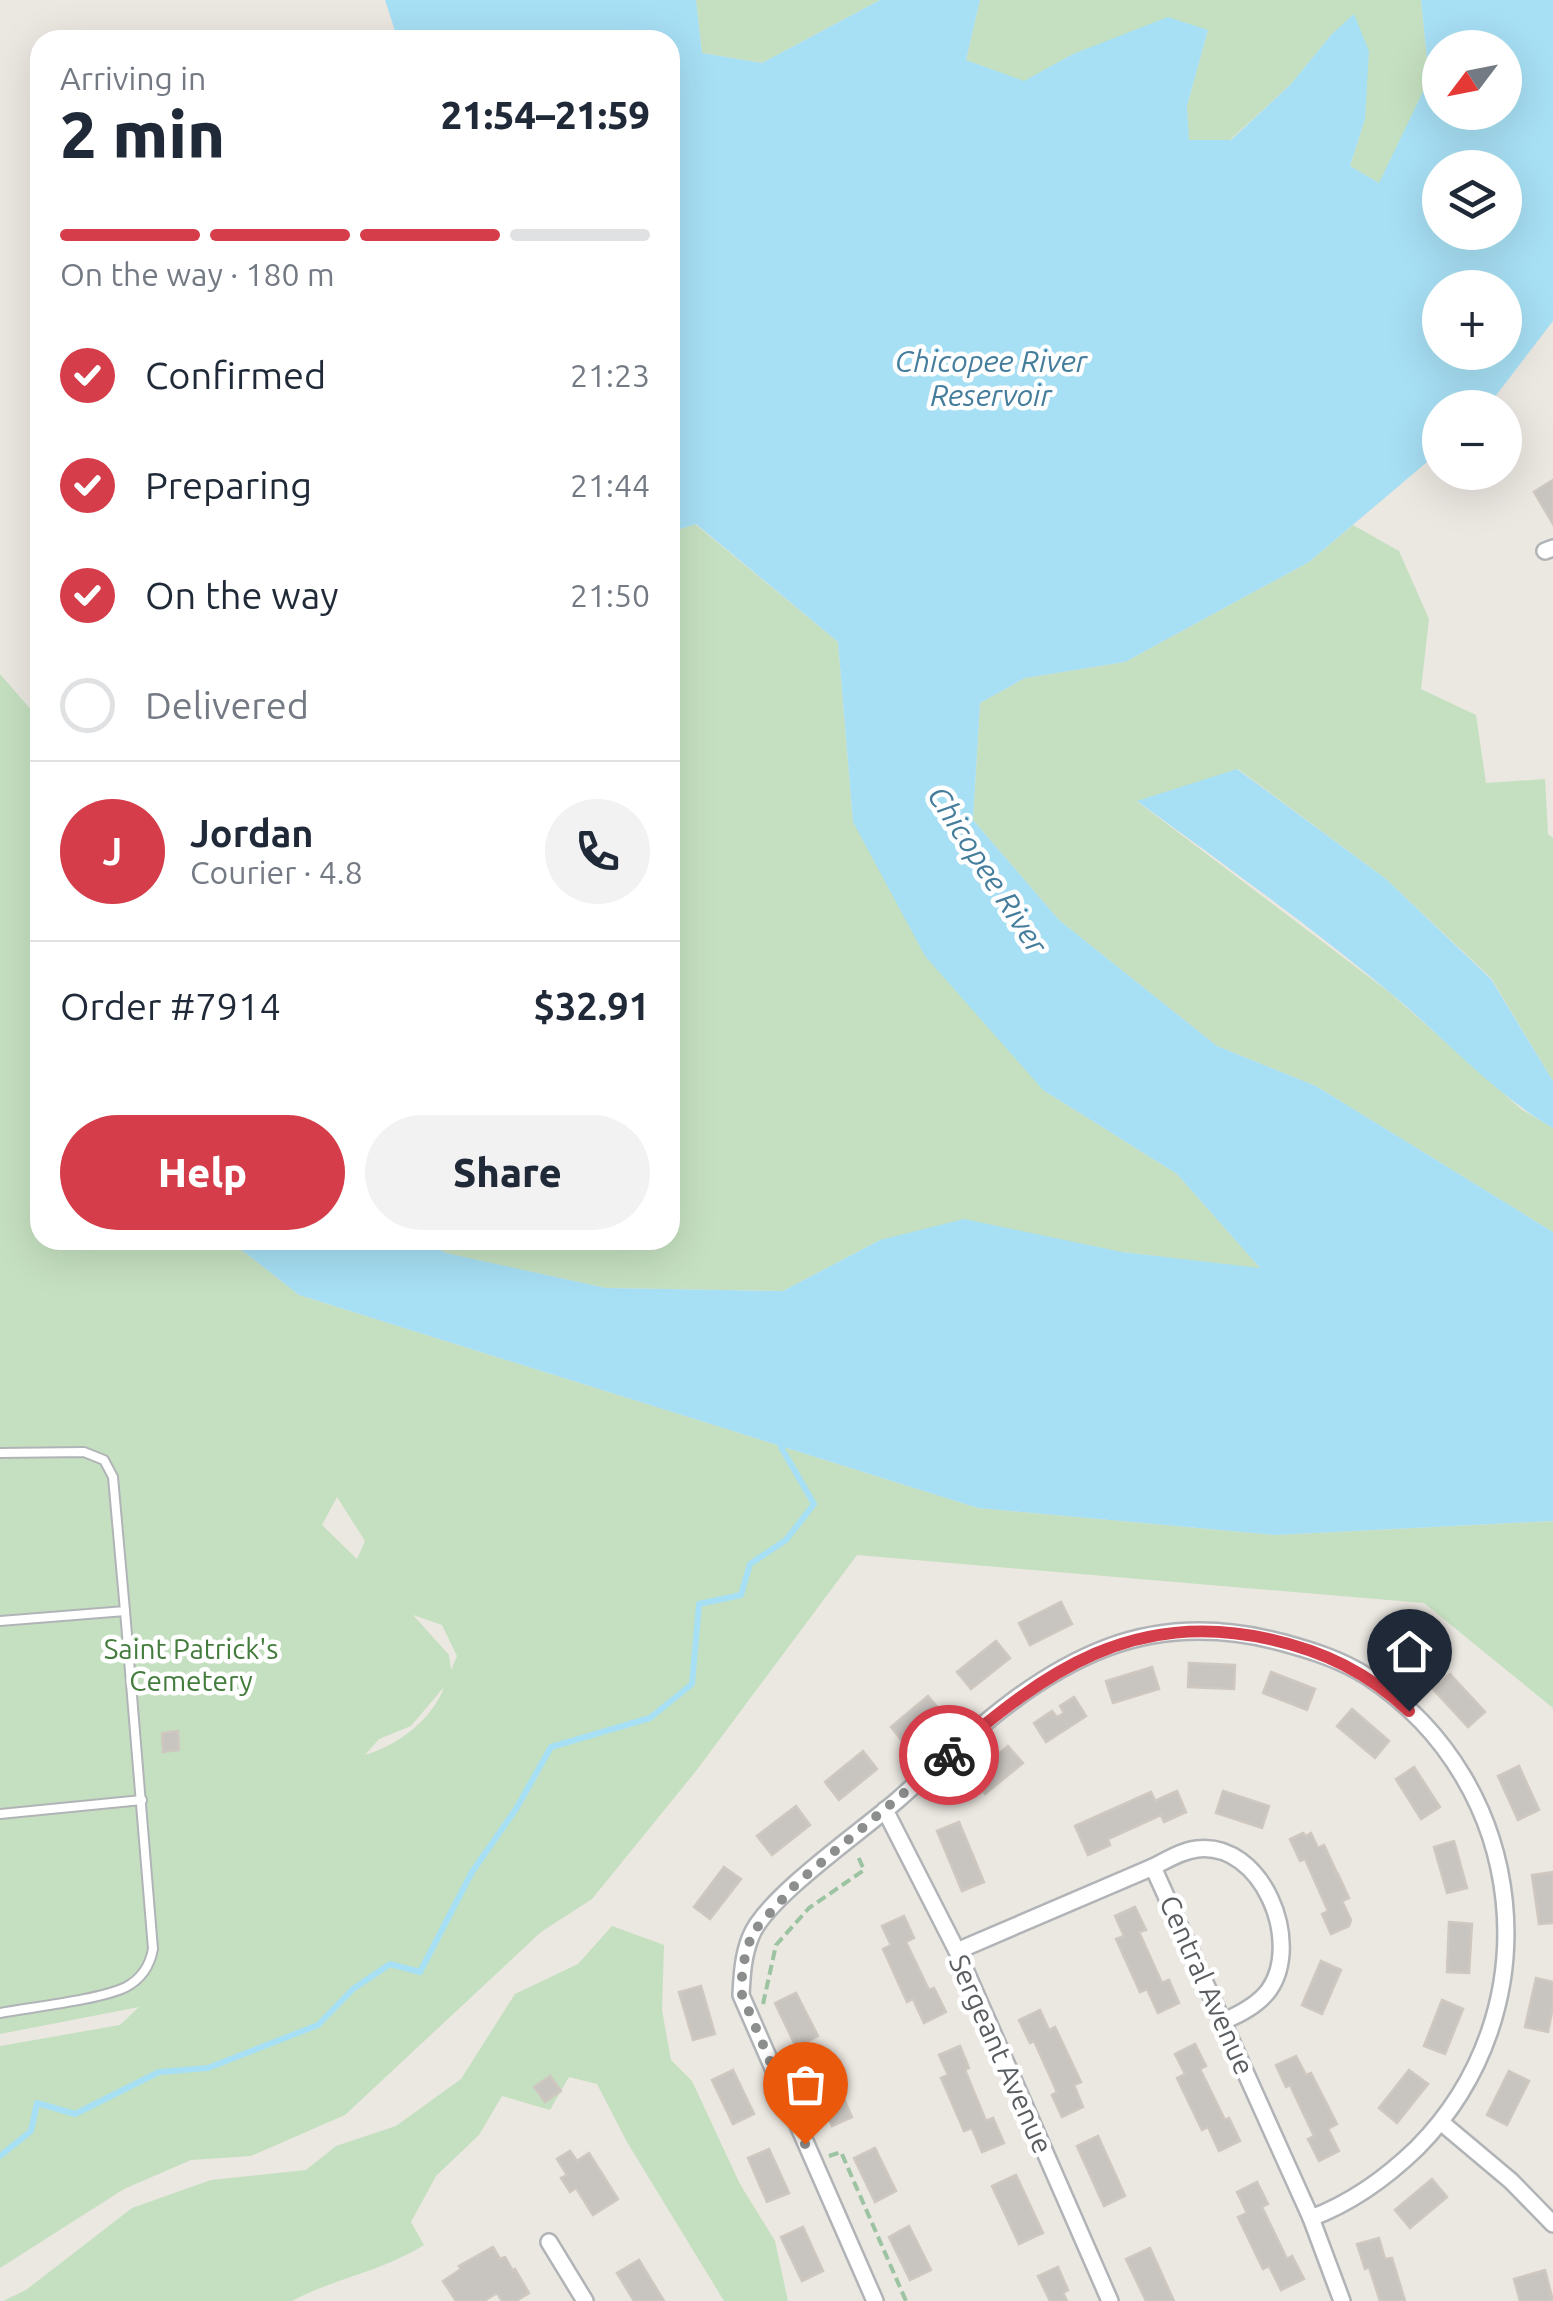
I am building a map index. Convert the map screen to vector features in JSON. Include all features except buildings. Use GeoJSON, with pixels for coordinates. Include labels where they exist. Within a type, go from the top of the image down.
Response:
{"type":"FeatureCollection","features":[{"type":"Feature","properties":{"kind":"street"},"geometry":{"type":"LineString","coordinates":[[875,2301],[776,2082],[742,1995],[742,1968],[752,1933],[797,1883],[1040,1681],[1086,1656],[1136,1639],[1189,1630],[1249,1635],[1308,1650],[1365,1675],[1409,1711],[1461,1774],[1487,1823],[1504,1878],[1508,1940],[1501,2000],[1482,2057],[1442,2124],[1401,2164],[1338,2208],[1311,2218]]}},
{"type":"Feature","properties":{"kind":"street","name":"Sergeant Avenue"},"geometry":{"type":"LineString","coordinates":[[886,1810],[957,1951],[1110,2301]]}},
{"type":"Feature","properties":{"kind":"street"},"geometry":{"type":"LineString","coordinates":[[1153,1867],[1183,1852],[1218,1851],[1246,1867],[1268,1896],[1281,1935],[1280,1964],[1259,2000],[1224,2021]]}},
{"type":"Feature","properties":{"kind":"street","name":"Central Avenue"},"geometry":{"type":"LineString","coordinates":[[957,1951],[1153,1867],[1311,2218],[1342,2301]]}},
{"type":"Feature","properties":{"kind":"street"},"geometry":{"type":"LineString","coordinates":[[1442,2124],[1511,2181],[1553,2224]]}},
{"type":"Feature","properties":{"kind":"street"},"geometry":{"type":"LineString","coordinates":[[549,2242],[583,2300]]}},
{"type":"Feature","properties":{"kind":"lane"},"geometry":{"type":"LineString","coordinates":[[0,1453],[84,1452],[104,1460],[112,1477],[153,1949],[144,1972],[126,1987],[0,2013]]}},
{"type":"Feature","properties":{"kind":"lane"},"geometry":{"type":"LineString","coordinates":[[0,1621],[125,1610]]}},
{"type":"Feature","properties":{"kind":"lane"},"geometry":{"type":"LineString","coordinates":[[0,1814],[142,1800]]}},
{"type":"Feature","properties":{"kind":"path"},"geometry":{"type":"LineString","coordinates":[[762,2013],[776,1944],[809,1908],[864,1870],[856,1857],[857,1848]]}},
{"type":"Feature","properties":{"kind":"path"},"geometry":{"type":"LineString","coordinates":[[822,2152],[827,2156],[841,2152],[906,2301]]}},
{"type":"Feature","properties":{"kind":"green space"},"geometry":{"type":"Polygon","coordinates":[[[696,0],[880,0],[762,63],[702,53],[696,0]]]}},
{"type":"Feature","properties":{"kind":"green space"},"geometry":{"type":"Polygon","coordinates":[[[980,0],[1421,0],[1424,30],[1422,94],[1380,184],[1350,166],[1365,119],[1331,35],[1291,84],[1230,140],[1188,140],[1187,106],[1208,30],[1073,54],[1024,82],[966,60],[980,0]]]}},
{"type":"Feature","properties":{"kind":"green space"},"geometry":{"type":"Polygon","coordinates":[[[695,524],[838,642],[853,822],[1043,1090],[1177,1174],[1261,1269],[1122,1252],[880,1240],[783,1291],[606,1288],[439,1250],[680,1250],[680,529],[695,524]]]}},
{"type":"Feature","properties":{"kind":"green space"},"geometry":{"type":"Polygon","coordinates":[[[1353,525],[1399,551],[1429,619],[1421,689],[1476,715],[1486,783],[1545,779],[1548,834],[1553,838],[1553,1081],[1491,978],[1386,879],[1238,769],[1138,802],[1389,992],[1521,1109],[1553,1128],[1553,1232],[1316,1086],[1217,1046],[1059,920],[973,820],[980,703],[1025,678],[1125,662],[1309,562],[1353,525]]]}},
{"type":"Feature","properties":{"kind":"green space","name":"Saint Patrick's Cemetery"},"geometry":{"type":"Polygon","coordinates":[[[0,674],[30,708],[30,1250],[242,1250],[299,1295],[978,1508],[1275,1535],[1553,1521],[1553,1708],[1424,1603],[857,1555],[696,1771],[592,1899],[541,1932],[345,2115],[251,2156],[191,2160],[124,2189],[0,2268],[0,2046],[120,2025],[139,2007],[0,2034],[0,674]],[[337,1497],[322,1525],[357,1559],[365,1541],[337,1497]],[[413,1615],[449,1655],[451,1670],[457,1656],[442,1625],[413,1615]],[[444,1687],[411,1726],[379,1739],[365,1755],[412,1730],[432,1710],[444,1687]]]}},
{"type":"Feature","properties":{"kind":"green space"},"geometry":{"type":"Polygon","coordinates":[[[612,1926],[664,1945],[662,2010],[671,2060],[692,2081],[740,2184],[775,2241],[788,2301],[724,2301],[627,2142],[597,2084],[569,2077],[550,2110],[502,2096],[479,2135],[436,2176],[411,2222],[424,2245],[376,2268],[292,2301],[3,2301],[26,2290],[132,2208],[211,2180],[306,2170],[336,2146],[396,2126],[461,2079],[515,1994],[578,1964],[612,1926]]]}},
{"type":"Feature","properties":{"kind":"water","name":"Chicopee River Reservoir"},"geometry":{"type":"Polygon","coordinates":[[[385,0],[696,0],[702,53],[762,63],[880,0],[980,0],[966,60],[1024,81],[1073,54],[1168,17],[1208,30],[1187,106],[1189,140],[1231,140],[1291,84],[1331,35],[1354,14],[1369,51],[1365,119],[1350,166],[1379,183],[1422,94],[1422,130],[1522,130],[1522,30],[1424,30],[1421,0],[1553,0],[1553,321],[1522,361],[1522,270],[1422,270],[1422,370],[1515,370],[1500,390],[1422,390],[1422,466],[1309,562],[1125,662],[1025,678],[980,703],[973,820],[1059,920],[1217,1046],[1316,1086],[1553,1232],[1553,1521],[1275,1535],[978,1508],[299,1295],[242,1250],[440,1250],[606,1288],[783,1291],[880,1240],[964,1219],[1122,1252],[1260,1268],[1177,1174],[1043,1090],[925,956],[853,822],[838,642],[696,524],[680,529],[680,30],[395,30],[385,0]]]}},
{"type":"Feature","properties":{"kind":"water"},"geometry":{"type":"Polygon","coordinates":[[[1237,769],[1386,879],[1491,979],[1553,1081],[1553,1128],[1488,1081],[1327,942],[1137,801],[1237,769]]]}},
{"type":"Feature","properties":{"kind":"waterway"},"geometry":{"type":"LineString","coordinates":[[0,2156],[31,2131],[37,2103],[75,2114],[159,2072],[208,2068],[318,2025],[353,1989],[390,1964],[420,1972],[472,1872],[516,1809],[551,1747],[650,1718],[692,1684],[699,1604],[741,1595],[750,1564],[786,1540],[814,1504],[781,1447]]}},
{"type":"Feature","properties":{"kind":"way so far"},"geometry":{"type":"LineString","coordinates":[[805,2144],[742,1995],[742,1968],[752,1933],[797,1883],[949,1755]]}},
{"type":"Feature","properties":{"kind":"route"},"geometry":{"type":"LineString","coordinates":[[949,1755],[1016,1698],[1062,1668],[1110,1646],[1189,1630],[1278,1641],[1338,1661],[1365,1675],[1409,1711]]}},
{"type":"Feature","properties":{"kind":"water label","name":"Chicopee River"},"geometry":{"type":"Point","coordinates":[987,870]}}]}
